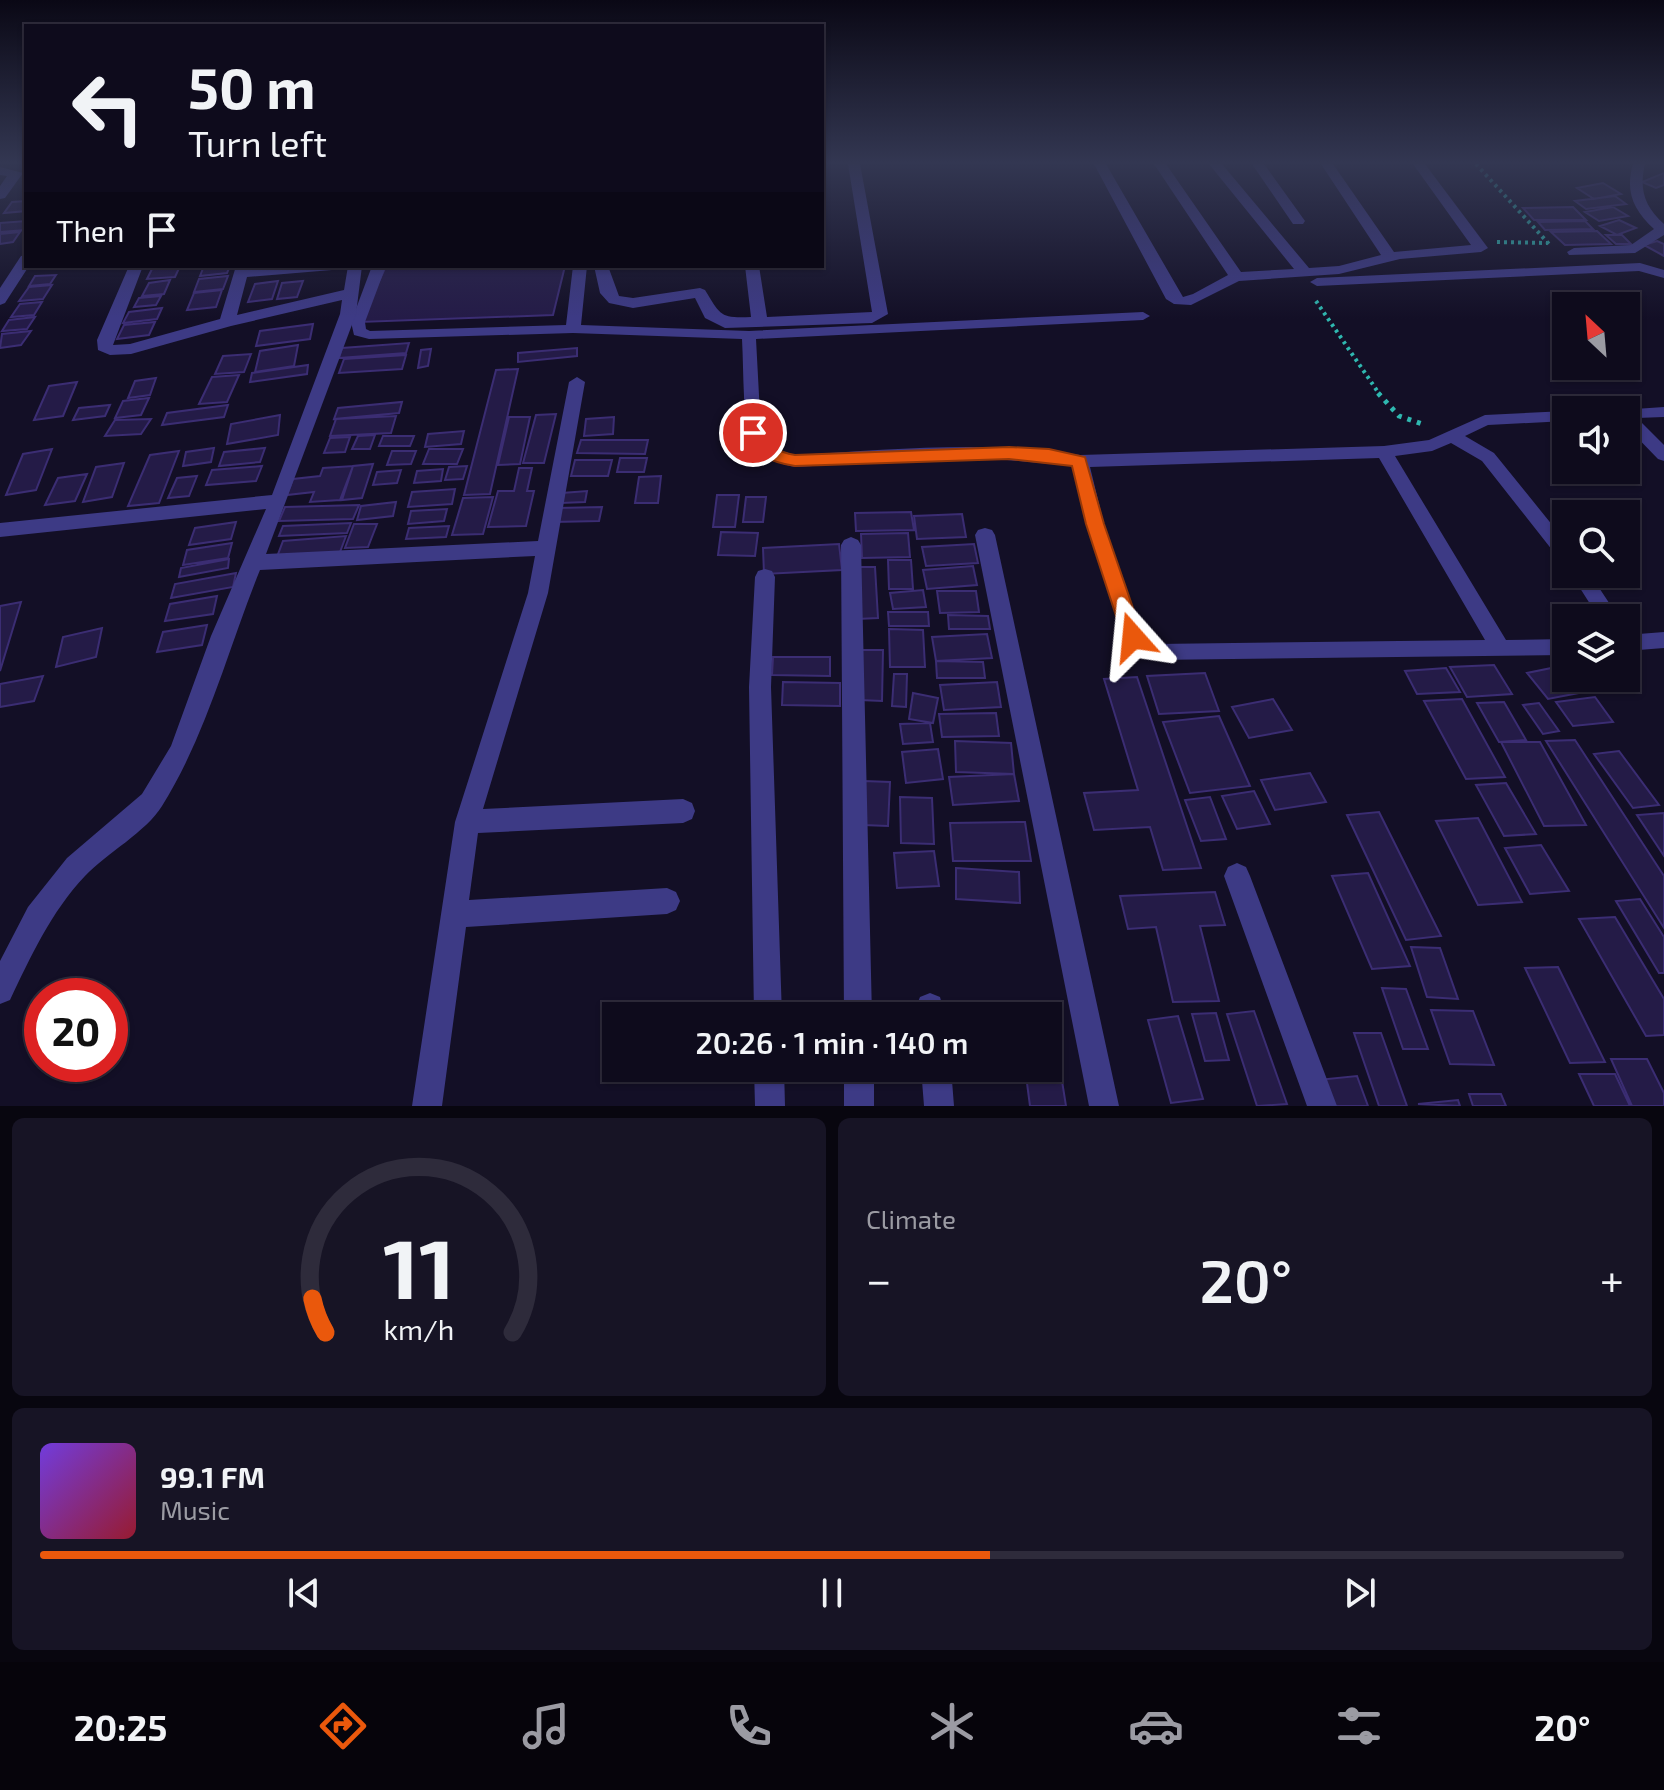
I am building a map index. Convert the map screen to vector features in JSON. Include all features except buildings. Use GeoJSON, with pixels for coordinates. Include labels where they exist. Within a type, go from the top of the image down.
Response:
{"type":"FeatureCollection","features":[{"type":"Feature","properties":{"kind":"street"},"geometry":{"type":"LineString","coordinates":[[602,268],[608,293],[621,303],[700,293],[711,315],[720,322],[754,329],[872,318],[880,314],[881,308],[864,216]]}},
{"type":"Feature","properties":{"kind":"street"},"geometry":{"type":"LineString","coordinates":[[1129,216],[1176,301],[1202,297],[1221,281],[1237,277],[1312,278],[1390,257],[1481,248],[1458,216]]}},
{"type":"Feature","properties":{"kind":"street"},"geometry":{"type":"LineString","coordinates":[[1195,216],[1237,277]]}},
{"type":"Feature","properties":{"kind":"street"},"geometry":{"type":"LineString","coordinates":[[1259,216],[1312,278]]}},
{"type":"Feature","properties":{"kind":"street"},"geometry":{"type":"LineString","coordinates":[[1294,216],[1298,221]]}},
{"type":"Feature","properties":{"kind":"street"},"geometry":{"type":"LineString","coordinates":[[1362,216],[1390,257]]}},
{"type":"Feature","properties":{"kind":"street"},"geometry":{"type":"LineString","coordinates":[[1574,252],[1635,249],[1663,229],[1646,216]]}},
{"type":"Feature","properties":{"kind":"street"},"geometry":{"type":"LineString","coordinates":[[0,300],[24,262]]}},
{"type":"Feature","properties":{"kind":"street"},"geometry":{"type":"LineString","coordinates":[[135,268],[105,340],[104,346],[110,350],[150,345],[227,322],[352,293]]}},
{"type":"Feature","properties":{"kind":"street"},"geometry":{"type":"LineString","coordinates":[[227,322],[241,270],[286,268]]}},
{"type":"Feature","properties":{"kind":"street"},"geometry":{"type":"LineString","coordinates":[[0,990],[37,916],[76,867],[151,802],[181,750],[252,563],[279,501],[348,314],[355,268]]}},
{"type":"Feature","properties":{"kind":"street"},"geometry":{"type":"LineString","coordinates":[[752,268],[754,329]]}},
{"type":"Feature","properties":{"kind":"street"},"geometry":{"type":"LineString","coordinates":[[427,1106],[467,822],[538,593],[577,382]]}},
{"type":"Feature","properties":{"kind":"street"},"geometry":{"type":"LineString","coordinates":[[0,530],[279,501]]}},
{"type":"Feature","properties":{"kind":"street"},"geometry":{"type":"LineString","coordinates":[[985,535],[1104,1106]]}},
{"type":"Feature","properties":{"kind":"street"},"geometry":{"type":"LineString","coordinates":[[851,545],[858,1002]]}},
{"type":"Feature","properties":{"kind":"street"},"geometry":{"type":"LineString","coordinates":[[252,563],[545,548]]}},
{"type":"Feature","properties":{"kind":"street"},"geometry":{"type":"LineString","coordinates":[[765,577],[760,687],[768,1002]]}},
{"type":"Feature","properties":{"kind":"street"},"geometry":{"type":"LineString","coordinates":[[467,822],[683,811]]}},
{"type":"Feature","properties":{"kind":"street"},"geometry":{"type":"LineString","coordinates":[[1237,876],[1322,1106]]}},
{"type":"Feature","properties":{"kind":"street"},"geometry":{"type":"LineString","coordinates":[[455,914],[667,901]]}},
{"type":"Feature","properties":{"kind":"street"},"geometry":{"type":"LineString","coordinates":[[769,1082],[770,1106]]}},
{"type":"Feature","properties":{"kind":"street"},"geometry":{"type":"LineString","coordinates":[[859,1082],[859,1106]]}},
{"type":"Feature","properties":{"kind":"street"},"geometry":{"type":"LineString","coordinates":[[937,1082],[939,1106]]}},
{"type":"Feature","properties":{"kind":"lane"},"geometry":{"type":"LineString","coordinates":[[1312,278],[1640,267],[1664,274]]}},
{"type":"Feature","properties":{"kind":"lane"},"geometry":{"type":"LineString","coordinates":[[378,268],[358,322],[359,332],[369,335],[573,329],[754,329],[1143,316]]}},
{"type":"Feature","properties":{"kind":"lane"},"geometry":{"type":"LineString","coordinates":[[573,329],[580,268]]}},
{"type":"Feature","properties":{"kind":"lane"},"geometry":{"type":"LineString","coordinates":[[754,329],[753,433],[759,445],[775,457],[795,461],[1009,453],[1049,455],[1080,461],[1384,452],[1432,445],[1485,420],[1552,417]]}},
{"type":"Feature","properties":{"kind":"lane"},"geometry":{"type":"LineString","coordinates":[[1640,413],[1664,412]]}},
{"type":"Feature","properties":{"kind":"lane"},"geometry":{"type":"LineString","coordinates":[[1640,429],[1664,455]]}},
{"type":"Feature","properties":{"kind":"lane"},"geometry":{"type":"LineString","coordinates":[[1452,436],[1488,457],[1552,537]]}},
{"type":"Feature","properties":{"kind":"lane"},"geometry":{"type":"LineString","coordinates":[[1384,452],[1499,646]]}},
{"type":"Feature","properties":{"kind":"lane"},"geometry":{"type":"LineString","coordinates":[[1080,461],[1095,524],[1133,637],[1153,652],[1552,647]]}},
{"type":"Feature","properties":{"kind":"lane"},"geometry":{"type":"LineString","coordinates":[[1640,642],[1664,640]]}},
{"type":"Feature","properties":{"kind":"path"},"geometry":{"type":"LineString","coordinates":[[1523,216],[1549,244]]}},
{"type":"Feature","properties":{"kind":"path"},"geometry":{"type":"LineString","coordinates":[[1480,244],[1522,241],[1549,244],[1574,252]]}},
{"type":"Feature","properties":{"kind":"path"},"geometry":{"type":"LineString","coordinates":[[1312,278],[1309,286],[1311,293],[1386,405],[1399,416],[1452,436]]}},
{"type":"Feature","properties":{"kind":"route"},"geometry":{"type":"LineString","coordinates":[[753,433],[759,445],[775,457],[795,461],[1009,453],[1049,455],[1080,461],[1095,524],[1133,637]]}}]}
